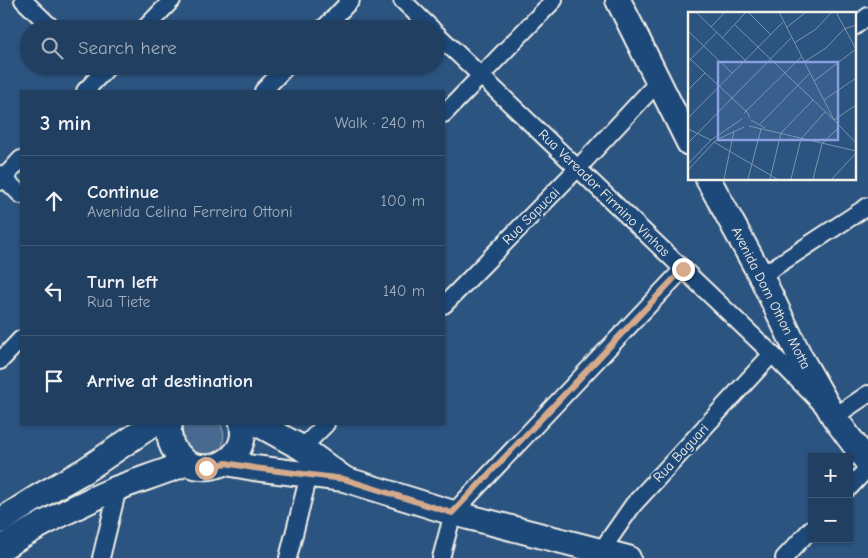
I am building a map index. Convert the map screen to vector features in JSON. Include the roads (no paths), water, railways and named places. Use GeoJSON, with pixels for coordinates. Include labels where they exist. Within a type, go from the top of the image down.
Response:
{"type":"FeatureCollection","features":[{"type":"Feature","properties":{"kind":"main road"},"geometry":{"type":"LineString","coordinates":[[618,0],[688,139]]}},
{"type":"Feature","properties":{"kind":"main road","name":"Avenida Dom Othon Motta"},"geometry":{"type":"LineString","coordinates":[[709,180],[761,276],[800,357],[834,417],[868,463]]}},
{"type":"Feature","properties":{"kind":"main road"},"geometry":{"type":"LineString","coordinates":[[0,521],[84,471],[153,425]]}},
{"type":"Feature","properties":{"kind":"main road"},"geometry":{"type":"LineString","coordinates":[[170,425],[168,429],[173,449],[188,463],[206,468],[226,463],[344,479],[452,513],[600,554],[628,558]]}},
{"type":"Feature","properties":{"kind":"main road"},"geometry":{"type":"LineString","coordinates":[[226,463],[239,449],[244,431],[242,425]]}},
{"type":"Feature","properties":{"kind":"main road"},"geometry":{"type":"LineString","coordinates":[[260,425],[302,448],[344,479]]}},
{"type":"Feature","properties":{"kind":"main road"},"geometry":{"type":"LineString","coordinates":[[0,550],[18,537],[82,504],[118,488],[188,463]]}},
{"type":"Feature","properties":{"kind":"street"},"geometry":{"type":"LineString","coordinates":[[23,0],[44,20]]}},
{"type":"Feature","properties":{"kind":"street"},"geometry":{"type":"LineString","coordinates":[[153,20],[172,0]]}},
{"type":"Feature","properties":{"kind":"street"},"geometry":{"type":"LineString","coordinates":[[332,20],[351,0]]}},
{"type":"Feature","properties":{"kind":"street"},"geometry":{"type":"LineString","coordinates":[[402,0],[423,20]]}},
{"type":"Feature","properties":{"kind":"street"},"geometry":{"type":"LineString","coordinates":[[445,113],[554,0]]}},
{"type":"Feature","properties":{"kind":"street"},"geometry":{"type":"LineString","coordinates":[[856,25],[868,16]]}},
{"type":"Feature","properties":{"kind":"street","name":"Rua Vereador Firmino Vinhas"},"geometry":{"type":"LineString","coordinates":[[445,41],[772,354],[834,417]]}},
{"type":"Feature","properties":{"kind":"street"},"geometry":{"type":"LineString","coordinates":[[86,90],[96,75]]}},
{"type":"Feature","properties":{"kind":"street"},"geometry":{"type":"LineString","coordinates":[[263,90],[278,75]]}},
{"type":"Feature","properties":{"kind":"street","name":"Rua Sapucai"},"geometry":{"type":"LineString","coordinates":[[445,304],[578,168],[658,82]]}},
{"type":"Feature","properties":{"kind":"street"},"geometry":{"type":"LineString","coordinates":[[20,160],[1,178],[20,194]]}},
{"type":"Feature","properties":{"kind":"street"},"geometry":{"type":"LineString","coordinates":[[761,276],[868,206]]}},
{"type":"Feature","properties":{"kind":"street"},"geometry":{"type":"LineString","coordinates":[[441,558],[452,513],[683,269]]}},
{"type":"Feature","properties":{"kind":"street"},"geometry":{"type":"LineString","coordinates":[[0,361],[20,340]]}},
{"type":"Feature","properties":{"kind":"street","name":"Rua Baguari"},"geometry":{"type":"LineString","coordinates":[[600,554],[633,505],[772,354]]}},
{"type":"Feature","properties":{"kind":"street"},"geometry":{"type":"LineString","coordinates":[[834,417],[868,394]]}},
{"type":"Feature","properties":{"kind":"street"},"geometry":{"type":"LineString","coordinates":[[302,448],[325,425]]}},
{"type":"Feature","properties":{"kind":"street"},"geometry":{"type":"LineString","coordinates":[[853,484],[868,468]]}},
{"type":"Feature","properties":{"kind":"street"},"geometry":{"type":"LineString","coordinates":[[288,558],[309,475]]}},
{"type":"Feature","properties":{"kind":"street"},"geometry":{"type":"LineString","coordinates":[[101,558],[118,488]]}},
{"type":"Feature","properties":{"kind":"street"},"geometry":{"type":"LineString","coordinates":[[784,558],[808,532]]}}]}
